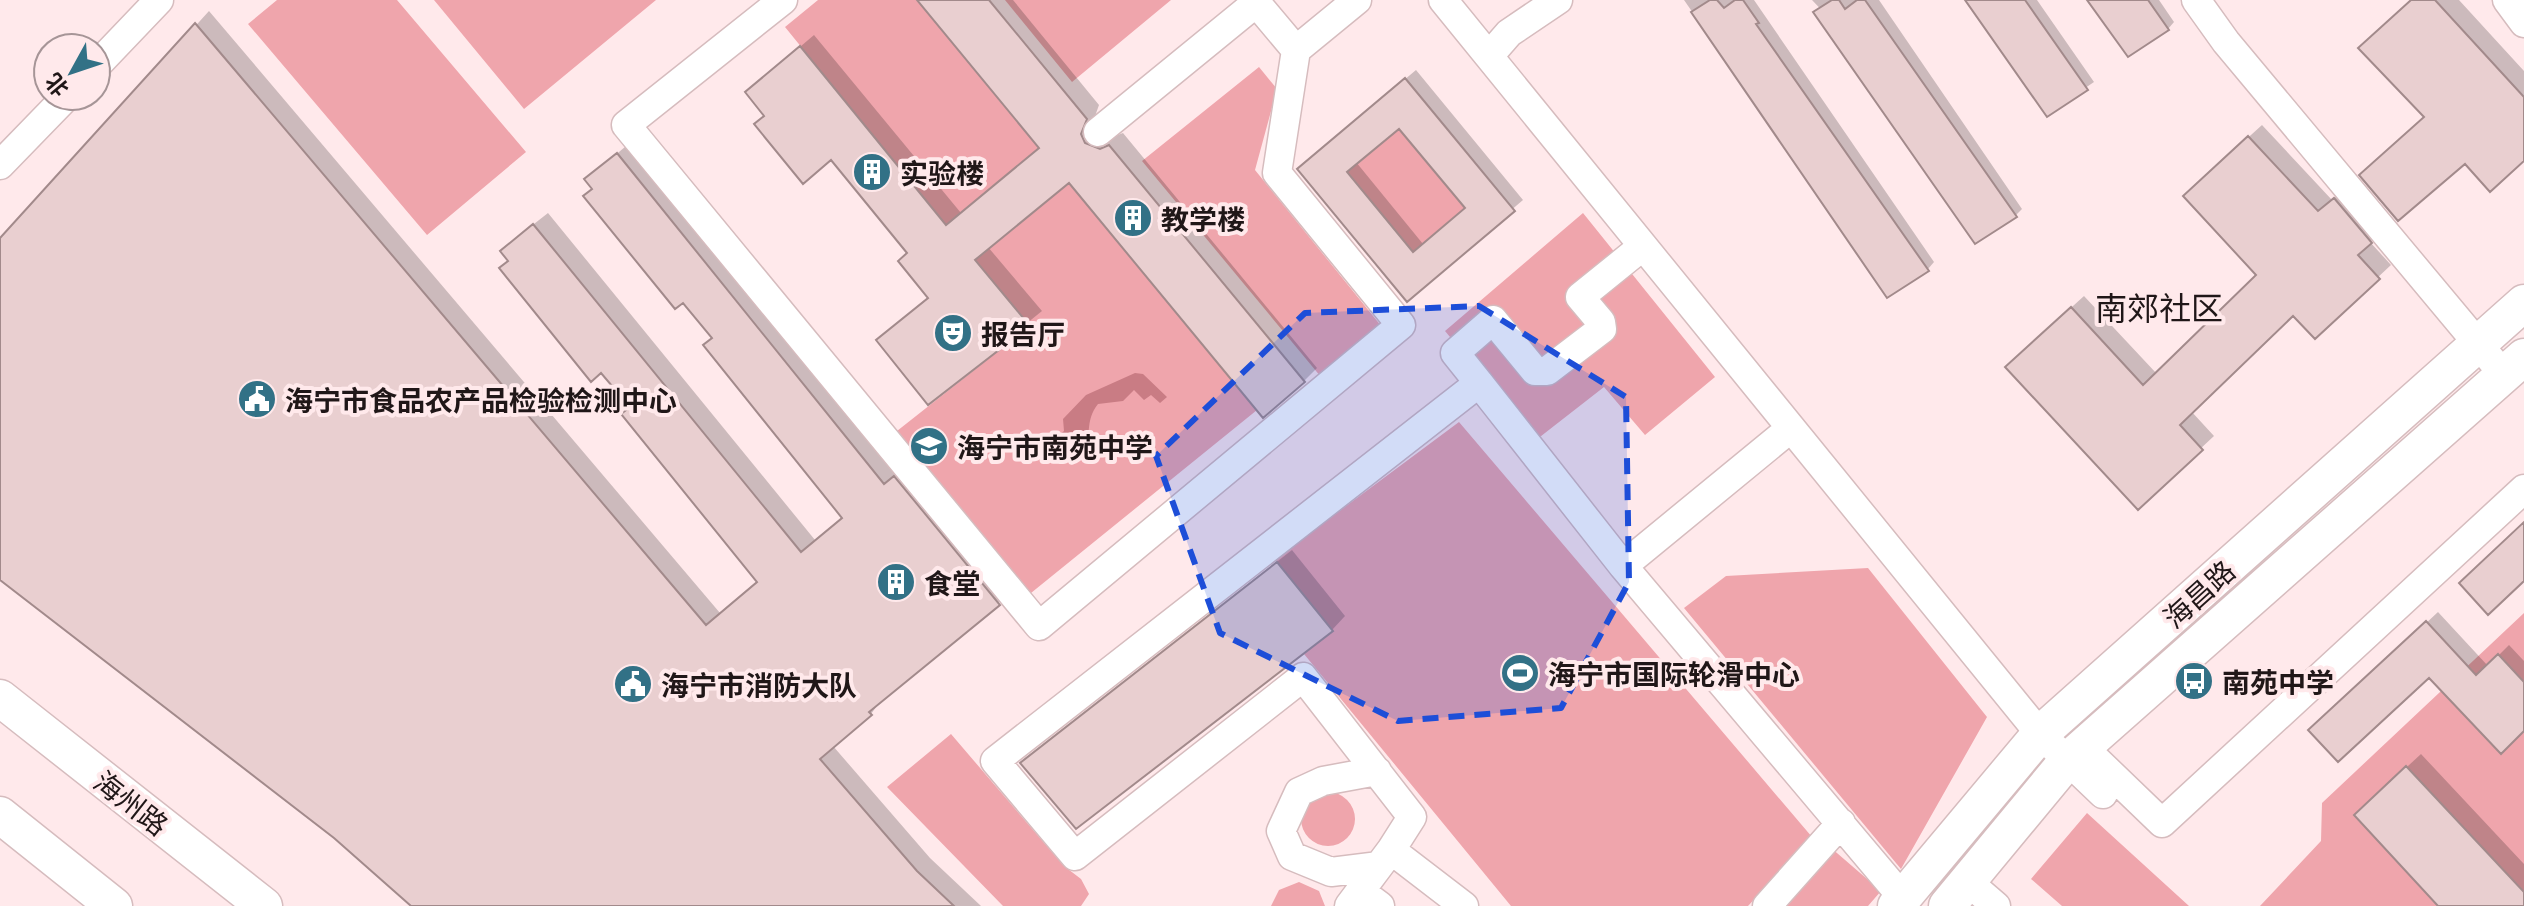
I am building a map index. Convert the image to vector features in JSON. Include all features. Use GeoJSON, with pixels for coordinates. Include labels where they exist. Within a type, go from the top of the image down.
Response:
{"type":"FeatureCollection","features":[{"type":"Feature","properties":{"kind":"main road","name":"海昌路"},"geometry":{"type":"LineString","coordinates":[[1900,902],[2040,734],[2524,303]]}},
{"type":"Feature","properties":{"kind":"main road","name":"海昌路"},"geometry":{"type":"LineString","coordinates":[[1957,893],[2075,754],[2514,366]]}},
{"type":"Feature","properties":{"kind":"main road","name":"海州路"},"geometry":{"type":"LineString","coordinates":[[0,698],[264,906]]}},
{"type":"Feature","properties":{"kind":"main road"},"geometry":{"type":"LineString","coordinates":[[0,815],[114,906]]}},
{"type":"Feature","properties":{"kind":"street"},"geometry":{"type":"LineString","coordinates":[[112,49],[159,0]]}},
{"type":"Feature","properties":{"kind":"street"},"geometry":{"type":"LineString","coordinates":[[783,0],[626,125],[1039,626],[1401,325],[1277,173],[1296,50],[1357,0]]}},
{"type":"Feature","properties":{"kind":"street"},"geometry":{"type":"LineString","coordinates":[[1443,0],[2040,734],[2075,754],[2162,823],[2524,489]]}},
{"type":"Feature","properties":{"kind":"street"},"geometry":{"type":"LineString","coordinates":[[1489,56],[1509,33],[1558,0]]}},
{"type":"Feature","properties":{"kind":"street"},"geometry":{"type":"LineString","coordinates":[[2196,0],[2226,42],[2478,345],[2514,366]]}},
{"type":"Feature","properties":{"kind":"street"},"geometry":{"type":"LineString","coordinates":[[2507,0],[2524,23]]}},
{"type":"Feature","properties":{"kind":"street"},"geometry":{"type":"LineString","coordinates":[[1098,132],[1255,1],[1296,50]]}},
{"type":"Feature","properties":{"kind":"street"},"geometry":{"type":"LineString","coordinates":[[0,165],[51,112]]}},
{"type":"Feature","properties":{"kind":"street"},"geometry":{"type":"LineString","coordinates":[[1643,246],[1580,297],[1601,322],[1602,329],[1547,371],[1535,371],[1493,320],[1455,353],[1623,566],[1841,823],[1900,902]]}},
{"type":"Feature","properties":{"kind":"street"},"geometry":{"type":"LineString","coordinates":[[1363,901],[1385,858],[1412,817],[1303,677],[1075,856],[995,761],[1479,383]]}},
{"type":"Feature","properties":{"kind":"street"},"geometry":{"type":"LineString","coordinates":[[1623,566],[1791,428]]}},
{"type":"Feature","properties":{"kind":"street"},"geometry":{"type":"LineString","coordinates":[[2075,754],[2103,794]]}},
{"type":"Feature","properties":{"kind":"street"},"geometry":{"type":"LineString","coordinates":[[1377,771],[1323,781],[1299,792],[1281,831],[1292,856],[1331,872],[1385,858],[1464,906]]}},
{"type":"Feature","properties":{"kind":"street"},"geometry":{"type":"LineString","coordinates":[[1767,906],[1841,823]]}},
{"type":"Feature","properties":{"kind":"street"},"geometry":{"type":"LineString","coordinates":[[1957,893],[1996,906]]}},
{"type":"Feature","properties":{"kind":"highlighted area"},"geometry":{"type":"Polygon","coordinates":[[[1479,306],[1626,397],[1629,582],[1561,708],[1398,721],[1220,633],[1156,456],[1305,313],[1479,306]]]}},
{"type":"Feature","properties":{"kind":"shaded area"},"geometry":{"type":"Polygon","coordinates":[[[277,0],[397,0],[526,152],[427,235],[248,24],[277,0]]]}},
{"type":"Feature","properties":{"kind":"shaded area"},"geometry":{"type":"Polygon","coordinates":[[[434,0],[656,0],[524,109],[434,0]]]}},
{"type":"Feature","properties":{"kind":"shaded area"},"geometry":{"type":"Polygon","coordinates":[[[818,0],[917,0],[1039,148],[946,225],[785,27],[818,0]]]}},
{"type":"Feature","properties":{"kind":"shaded area"},"geometry":{"type":"Polygon","coordinates":[[[1005,0],[1171,0],[1072,82],[1005,0]]]}},
{"type":"Feature","properties":{"kind":"shaded area"},"geometry":{"type":"Polygon","coordinates":[[[1259,67],[1277,89],[1255,170],[1382,327],[1321,377],[1142,161],[1259,67]]]}},
{"type":"Feature","properties":{"kind":"shaded area"},"geometry":{"type":"Polygon","coordinates":[[[1401,127],[1467,206],[1413,252],[1346,173],[1401,127]]]}},
{"type":"Feature","properties":{"kind":"shaded area"},"geometry":{"type":"Polygon","coordinates":[[[1069,183],[1257,410],[1031,593],[897,431],[1030,326],[975,260],[1069,183]]]}},
{"type":"Feature","properties":{"kind":"shaded area"},"geometry":{"type":"Polygon","coordinates":[[[1583,213],[1715,377],[1645,435],[1604,387],[1536,440],[1445,331],[1583,213]]]}},
{"type":"Feature","properties":{"kind":"shaded area"},"geometry":{"type":"Polygon","coordinates":[[[1135,373],[1143,374],[1167,397],[1160,403],[1151,395],[1144,400],[1134,390],[1123,401],[1098,404],[1091,417],[1084,458],[1077,461],[1063,453],[1055,439],[1064,431],[1063,419],[1086,395],[1135,373]]]}},
{"type":"Feature","properties":{"kind":"shaded area","name":"海宁市国际轮滑中心"},"geometry":{"type":"Polygon","coordinates":[[[1459,422],[1812,837],[1748,906],[1511,906],[1304,654],[1333,631],[1275,559],[1459,422]]]}},
{"type":"Feature","properties":{"kind":"shaded area"},"geometry":{"type":"Polygon","coordinates":[[[1868,568],[1987,717],[1901,869],[1684,608],[1726,576],[1868,568]]]}},
{"type":"Feature","properties":{"kind":"shaded area"},"geometry":{"type":"Polygon","coordinates":[[[2524,613],[2524,906],[2260,906],[2321,841],[2322,803],[2524,613]]]}},
{"type":"Feature","properties":{"kind":"shaded area"},"geometry":{"type":"Polygon","coordinates":[[[951,734],[1064,866],[1081,879],[1089,894],[1081,906],[1003,906],[887,787],[951,734]]]}},
{"type":"Feature","properties":{"kind":"shaded area"},"geometry":{"type":"Polygon","coordinates":[[[1328,792],[1347,800],[1355,819],[1347,838],[1328,846],[1309,838],[1301,819],[1309,800],[1328,792]]]}},
{"type":"Feature","properties":{"kind":"shaded area"},"geometry":{"type":"Polygon","coordinates":[[[2087,813],[2189,906],[2062,906],[2031,879],[2087,813]]]}},
{"type":"Feature","properties":{"kind":"shaded area"},"geometry":{"type":"Polygon","coordinates":[[[1830,847],[1881,891],[1868,906],[1779,906],[1830,847]]]}},
{"type":"Feature","properties":{"kind":"shaded area"},"geometry":{"type":"Polygon","coordinates":[[[1299,882],[1319,891],[1325,906],[1271,906],[1279,890],[1299,882]]]}},
{"type":"Feature","properties":{"kind":"building"},"geometry":{"type":"Polygon","coordinates":[[[917,0],[989,0],[1087,119],[1081,134],[1085,143],[1100,149],[1109,145],[1305,382],[1263,418],[1069,183],[975,260],[1030,326],[928,405],[876,340],[928,298],[898,261],[907,253],[831,160],[803,184],[754,124],[764,116],[745,92],[800,46],[946,225],[1039,148],[917,0]]]}},
{"type":"Feature","properties":{"kind":"building"},"geometry":{"type":"Polygon","coordinates":[[[1710,0],[1717,0],[1724,8],[1735,0],[1743,0],[1759,23],[1756,24],[1929,271],[1887,298],[1691,12],[1710,0]]]}},
{"type":"Feature","properties":{"kind":"building"},"geometry":{"type":"Polygon","coordinates":[[[1832,0],[1839,0],[1845,9],[1857,0],[1865,0],[2017,217],[1975,244],[1813,12],[1832,0]]]}},
{"type":"Feature","properties":{"kind":"building"},"geometry":{"type":"Polygon","coordinates":[[[1965,0],[2025,0],[2088,90],[2047,117],[1965,0]]]}},
{"type":"Feature","properties":{"kind":"building"},"geometry":{"type":"Polygon","coordinates":[[[2087,0],[2148,0],[2169,30],[2128,57],[2087,0]]]}},
{"type":"Feature","properties":{"kind":"building"},"geometry":{"type":"Polygon","coordinates":[[[2411,0],[2435,0],[2524,97],[2524,161],[2490,192],[2465,164],[2398,221],[2359,175],[2424,117],[2358,48],[2411,0]]]}},
{"type":"Feature","properties":{"kind":"building","name":"海宁市食品农产品检验检测中心"},"geometry":{"type":"Polygon","coordinates":[[[195,23],[706,625],[757,582],[621,414],[630,407],[601,373],[591,382],[499,268],[508,261],[500,251],[533,224],[801,552],[842,518],[703,345],[712,338],[683,303],[675,309],[583,196],[592,189],[584,179],[617,153],[884,484],[894,476],[1000,605],[869,712],[872,715],[820,759],[917,871],[954,906],[411,906],[334,838],[0,580],[0,238],[195,23]]]}},
{"type":"Feature","properties":{"kind":"building"},"geometry":{"type":"Polygon","coordinates":[[[1405,78],[1515,211],[1407,302],[1297,169],[1405,78]],[[1399,129],[1347,172],[1413,252],[1465,208],[1399,129]]]}},
{"type":"Feature","properties":{"kind":"building"},"geometry":{"type":"Polygon","coordinates":[[[2248,136],[2318,211],[2334,198],[2372,243],[2358,255],[2380,279],[2315,339],[2293,316],[2180,425],[2203,450],[2138,510],[2005,367],[2071,307],[2143,385],[2256,275],[2183,196],[2248,136]]]}},
{"type":"Feature","properties":{"kind":"building"},"geometry":{"type":"Polygon","coordinates":[[[2524,522],[2524,581],[2488,615],[2459,583],[2524,522]]]}},
{"type":"Feature","properties":{"kind":"building"},"geometry":{"type":"Polygon","coordinates":[[[1277,562],[1333,631],[1076,829],[1020,763],[1277,562]]]}},
{"type":"Feature","properties":{"kind":"building"},"geometry":{"type":"Polygon","coordinates":[[[2426,621],[2476,675],[2498,654],[2524,682],[2524,731],[2501,754],[2429,678],[2338,762],[2308,730],[2426,621]]]}},
{"type":"Feature","properties":{"kind":"building"},"geometry":{"type":"Polygon","coordinates":[[[2406,766],[2524,892],[2524,906],[2438,906],[2354,815],[2406,766]]]}},
{"type":"Feature","properties":{"kind":"place","name":"实验楼"},"geometry":{"type":"Point","coordinates":[872,172]}},
{"type":"Feature","properties":{"kind":"place","name":"教学楼"},"geometry":{"type":"Point","coordinates":[1133,218]}},
{"type":"Feature","properties":{"kind":"place","name":"报告厅"},"geometry":{"type":"Point","coordinates":[953,333]}},
{"type":"Feature","properties":{"kind":"place","name":"海宁市食品农产品检验检测中心"},"geometry":{"type":"Point","coordinates":[257,399]}},
{"type":"Feature","properties":{"kind":"place","name":"海宁市南苑中学"},"geometry":{"type":"Point","coordinates":[929,446]}},
{"type":"Feature","properties":{"kind":"place","name":"食堂"},"geometry":{"type":"Point","coordinates":[896,582]}},
{"type":"Feature","properties":{"kind":"place","name":"海宁市国际轮滑中心"},"geometry":{"type":"Point","coordinates":[1520,673]}},
{"type":"Feature","properties":{"kind":"place","name":"南苑中学"},"geometry":{"type":"Point","coordinates":[2194,681]}},
{"type":"Feature","properties":{"kind":"place","name":"海宁市消防大队"},"geometry":{"type":"Point","coordinates":[633,684]}},
{"type":"Feature","properties":{"kind":"district","name":"南郊社区"},"geometry":{"type":"Point","coordinates":[2159,306]}}]}
